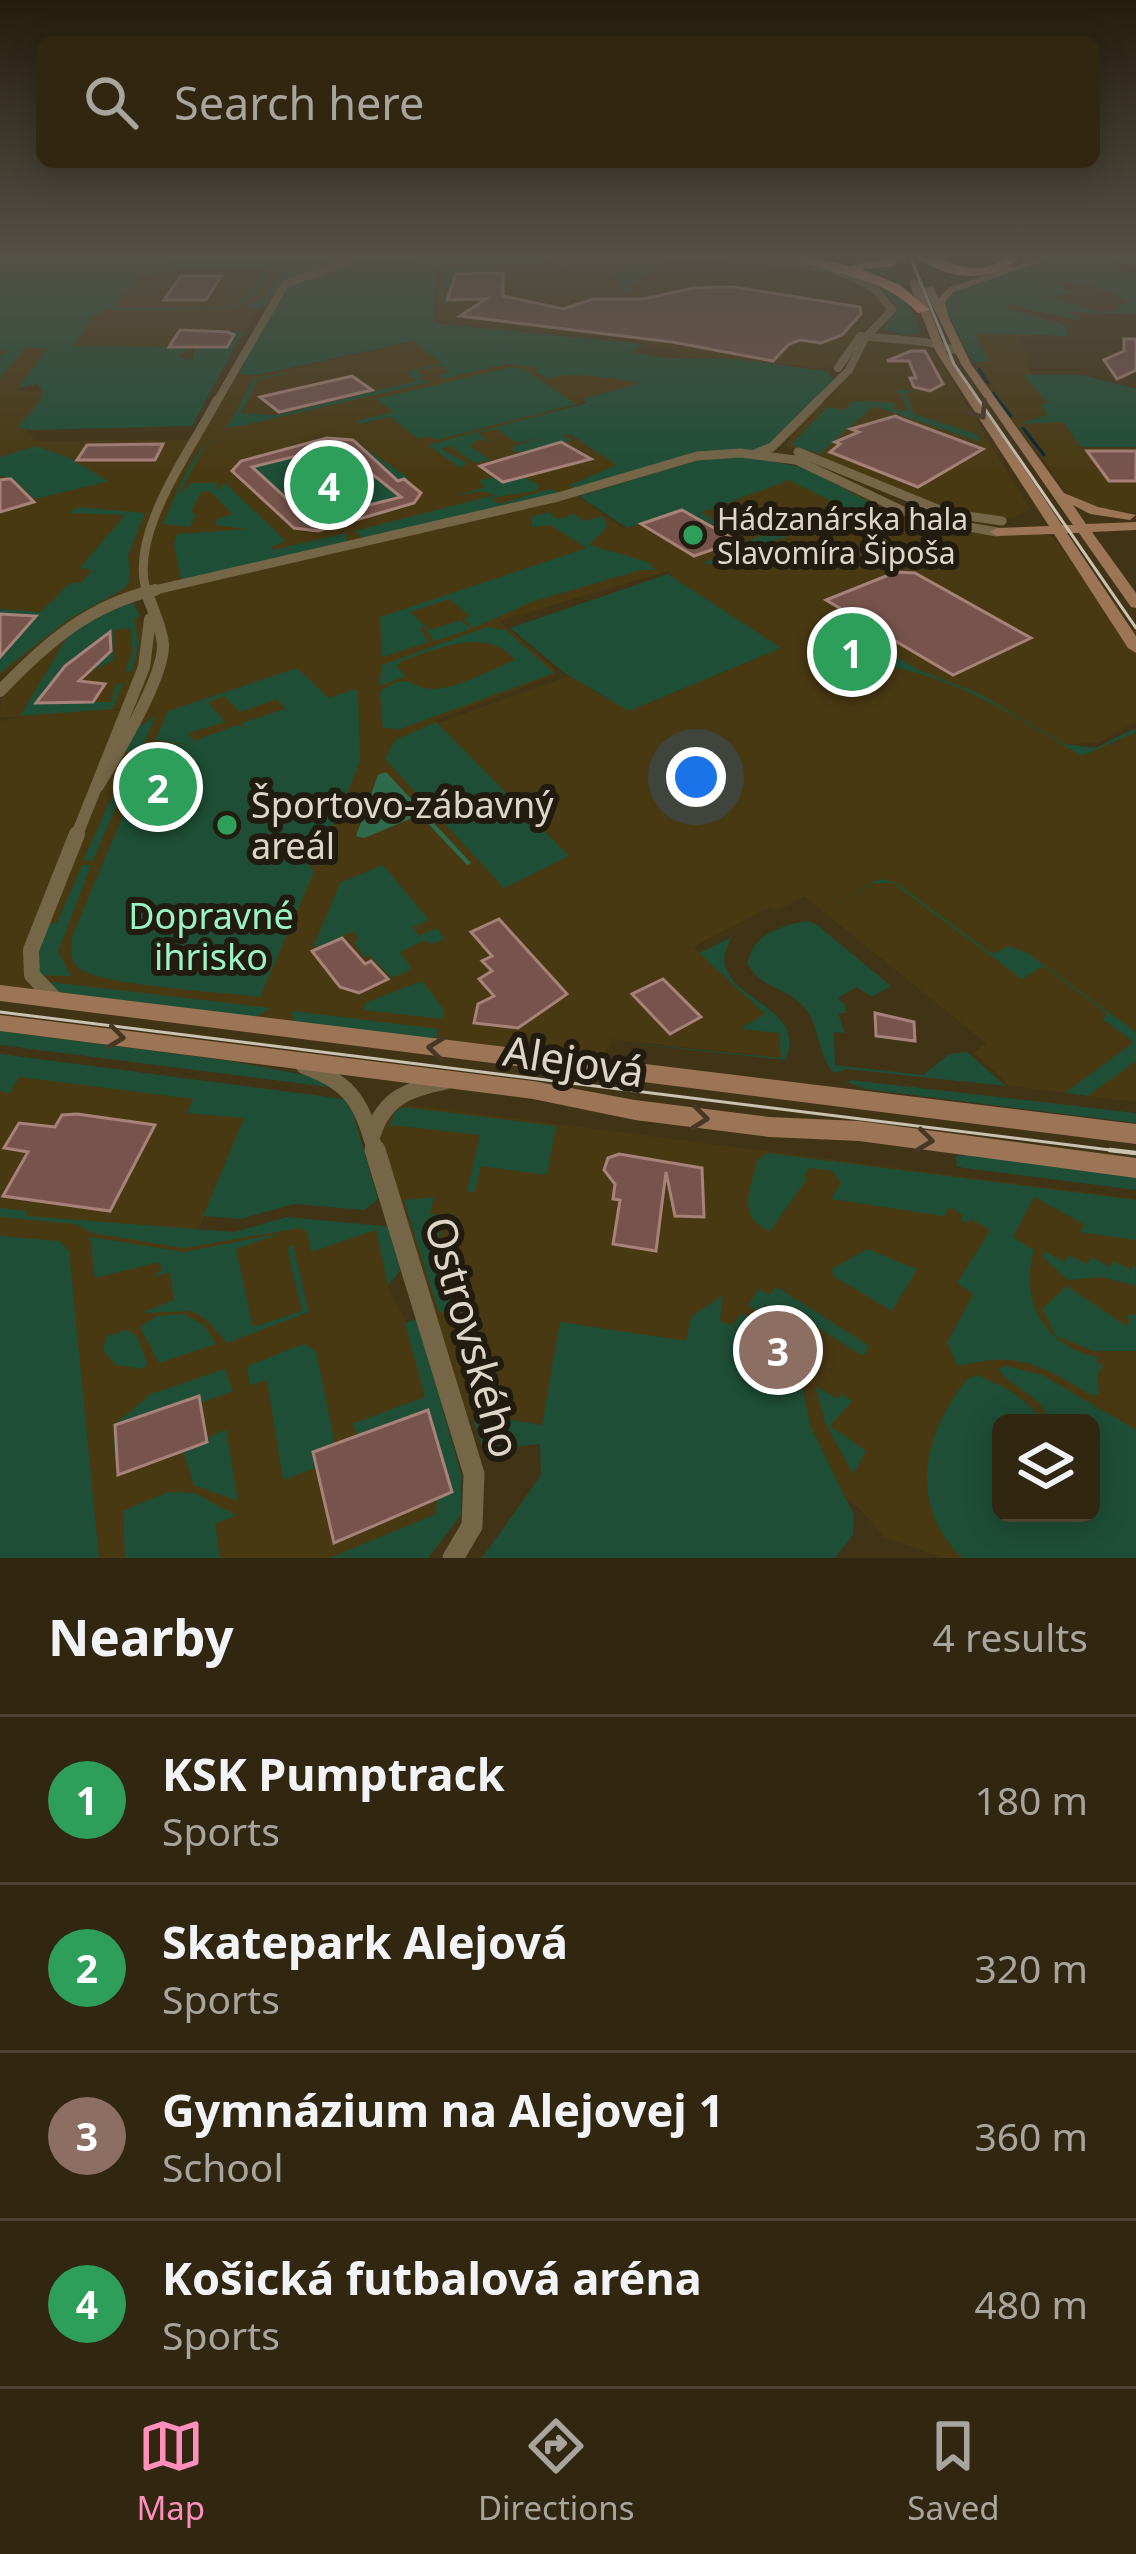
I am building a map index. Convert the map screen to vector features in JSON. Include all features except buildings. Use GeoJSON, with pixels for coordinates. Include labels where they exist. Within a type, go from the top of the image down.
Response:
{"type":"FeatureCollection","features":[{"type":"Feature","properties":{"kind":"street"},"geometry":{"type":"LineString","coordinates":[[56,1000],[37,984],[30,959],[68,848],[127,738],[162,657],[163,641],[151,614],[139,562],[143,541],[257,327]]}},
{"type":"Feature","properties":{"kind":"street"},"geometry":{"type":"LineString","coordinates":[[780,452],[783,437],[877,327]]}},
{"type":"Feature","properties":{"kind":"street"},"geometry":{"type":"LineString","coordinates":[[879,327],[888,338],[943,344]]}},
{"type":"Feature","properties":{"kind":"street"},"geometry":{"type":"LineString","coordinates":[[939,327],[943,344],[1136,648]]}},
{"type":"Feature","properties":{"kind":"street"},"geometry":{"type":"LineString","coordinates":[[942,327],[943,344]]}},
{"type":"Feature","properties":{"kind":"street"},"geometry":{"type":"LineString","coordinates":[[908,339],[923,337],[929,329],[943,344],[1060,494],[1136,604]]}},
{"type":"Feature","properties":{"kind":"street"},"geometry":{"type":"LineString","coordinates":[[866,338],[943,344]]}},
{"type":"Feature","properties":{"kind":"street"},"geometry":{"type":"LineString","coordinates":[[0,691],[20,666],[68,625],[110,602],[697,456],[780,452],[922,520],[1048,535],[1076,556]]}},
{"type":"Feature","properties":{"kind":"street"},"geometry":{"type":"LineString","coordinates":[[1000,526],[1031,512],[1034,492]]}},
{"type":"Feature","properties":{"kind":"street"},"geometry":{"type":"LineString","coordinates":[[1060,494],[1132,521]]}},
{"type":"Feature","properties":{"kind":"street"},"geometry":{"type":"LineString","coordinates":[[1000,526],[1132,521]]}},
{"type":"Feature","properties":{"kind":"street"},"geometry":{"type":"LineString","coordinates":[[1098,547],[1103,532],[1132,521]]}},
{"type":"Feature","properties":{"kind":"street","name":"Alejová"},"geometry":{"type":"LineString","coordinates":[[0,993],[1136,1135]]}},
{"type":"Feature","properties":{"kind":"street","name":"Alejová"},"geometry":{"type":"LineString","coordinates":[[0,1023],[568,1095],[653,1113],[769,1127],[859,1131],[1136,1168]]}},
{"type":"Feature","properties":{"kind":"street","name":"Ostrovského"},"geometry":{"type":"LineString","coordinates":[[286,1059],[346,1085],[373,1134],[474,1474],[472,1526],[453,1558]]}},
{"type":"Feature","properties":{"kind":"street"},"geometry":{"type":"LineString","coordinates":[[373,1134],[379,1113],[391,1098],[455,1081]]}},
{"type":"Feature","properties":{"kind":"shaded area"},"geometry":{"type":"Polygon","coordinates":[[[86,327],[249,327],[237,348],[74,347],[86,327]]]}},
{"type":"Feature","properties":{"kind":"shaded area"},"geometry":{"type":"Polygon","coordinates":[[[504,327],[867,327],[858,335],[933,349],[1030,509],[1013,518],[965,517],[786,446],[792,432],[838,390],[852,369],[698,358],[635,340],[504,327]]]}},
{"type":"Feature","properties":{"kind":"shaded area"},"geometry":{"type":"Polygon","coordinates":[[[959,333],[1016,334],[1031,361],[1025,362],[1033,375],[1024,377],[1081,447],[1136,447],[1136,512],[1098,510],[1070,496],[991,392],[959,333]]]}},
{"type":"Feature","properties":{"kind":"shaded area"},"geometry":{"type":"Polygon","coordinates":[[[415,342],[465,374],[507,364],[645,383],[539,416],[634,474],[574,493],[622,528],[808,467],[924,524],[986,535],[1042,533],[1053,537],[1136,649],[1136,722],[1097,743],[1068,744],[1084,755],[1136,727],[1136,1102],[1010,1086],[974,1053],[986,1043],[804,896],[776,911],[770,907],[693,947],[778,1026],[782,1058],[612,1039],[598,1068],[0,993],[0,721],[22,717],[0,717],[1,699],[43,650],[132,602],[144,630],[144,652],[123,706],[109,711],[125,711],[143,672],[151,615],[144,593],[120,593],[63,625],[0,677],[0,348],[49,348],[15,391],[61,392],[26,430],[36,441],[196,440],[229,378],[269,374],[415,342]],[[668,571],[500,621],[553,667],[556,675],[435,720],[438,723],[569,676],[629,711],[781,648],[668,571]]]}},
{"type":"Feature","properties":{"kind":"shaded area"},"geometry":{"type":"Polygon","coordinates":[[[19,1077],[194,1099],[188,1113],[245,1118],[198,1231],[240,1235],[291,1218],[376,1230],[390,1280],[387,1287],[405,1319],[458,1489],[441,1542],[425,1558],[0,1558],[0,1091],[10,1092],[19,1077]]]}},
{"type":"Feature","properties":{"kind":"shaded area"},"geometry":{"type":"Polygon","coordinates":[[[387,1102],[1136,1199],[1136,1558],[944,1558],[884,1537],[861,1510],[808,1466],[488,1416],[461,1421],[373,1134],[387,1102]]]}},
{"type":"Feature","properties":{"kind":"green space"},"geometry":{"type":"Polygon","coordinates":[[[0,327],[86,327],[75,346],[190,347],[177,357],[192,360],[195,348],[226,348],[232,331],[243,332],[192,426],[17,428],[43,391],[37,384],[18,388],[48,348],[25,348],[0,378],[0,356],[8,351],[0,351],[0,327]]]}},
{"type":"Feature","properties":{"kind":"green space"},"geometry":{"type":"Polygon","coordinates":[[[467,327],[643,344],[631,352],[765,363],[828,372],[834,380],[764,450],[735,451],[578,488],[568,486],[617,465],[571,435],[561,434],[572,440],[568,442],[518,453],[510,448],[539,438],[517,443],[496,429],[478,433],[489,442],[478,439],[470,446],[490,460],[474,463],[451,446],[441,449],[467,463],[461,468],[428,445],[587,403],[583,399],[641,383],[579,375],[549,379],[535,371],[539,368],[507,364],[442,379],[439,375],[450,372],[440,365],[416,371],[423,376],[419,379],[431,382],[222,427],[230,423],[253,379],[288,374],[258,379],[241,413],[277,415],[417,381],[406,372],[442,363],[413,341],[257,375],[239,374],[260,331],[269,331],[261,329],[467,327]]]}},
{"type":"Feature","properties":{"kind":"green space"},"geometry":{"type":"Polygon","coordinates":[[[918,327],[921,333],[905,336],[883,329],[918,327]]]}},
{"type":"Feature","properties":{"kind":"green space"},"geometry":{"type":"Polygon","coordinates":[[[954,327],[1075,328],[1065,328],[1069,336],[974,333],[988,362],[972,361],[954,327]]]}},
{"type":"Feature","properties":{"kind":"green space"},"geometry":{"type":"Polygon","coordinates":[[[511,367],[524,369],[576,404],[436,440],[430,436],[419,439],[390,417],[356,421],[394,412],[376,399],[511,367]]]}},
{"type":"Feature","properties":{"kind":"green space"},"geometry":{"type":"Polygon","coordinates":[[[1023,375],[1082,375],[1136,389],[1136,447],[1081,447],[1063,422],[1019,424],[1047,415],[1041,404],[1049,403],[1023,375]]]}},
{"type":"Feature","properties":{"kind":"green space"},"geometry":{"type":"Polygon","coordinates":[[[896,392],[917,392],[905,393],[914,414],[977,434],[981,442],[873,406],[820,454],[791,445],[827,407],[844,410],[854,401],[896,403],[893,409],[908,412],[902,395],[896,392]]]}},
{"type":"Feature","properties":{"kind":"green space"},"geometry":{"type":"Polygon","coordinates":[[[353,440],[409,478],[405,480],[421,493],[414,503],[318,531],[294,528],[232,471],[353,440]]]}},
{"type":"Feature","properties":{"kind":"green space"},"geometry":{"type":"Polygon","coordinates":[[[36,446],[109,481],[35,499],[13,479],[0,476],[0,457],[36,446]]]}},
{"type":"Feature","properties":{"kind":"green space"},"geometry":{"type":"Polygon","coordinates":[[[205,447],[178,496],[192,483],[218,483],[218,490],[225,483],[286,541],[271,547],[273,550],[346,533],[347,541],[181,581],[174,544],[177,534],[249,529],[215,525],[217,519],[233,514],[210,491],[201,492],[190,527],[162,524],[190,465],[205,447]]]}},
{"type":"Feature","properties":{"kind":"green space"},"geometry":{"type":"Polygon","coordinates":[[[743,456],[806,468],[884,510],[842,516],[709,565],[704,562],[746,549],[746,542],[839,505],[789,480],[717,507],[734,518],[710,509],[701,512],[720,524],[713,527],[681,510],[627,528],[579,496],[696,461],[743,456]]]}},
{"type":"Feature","properties":{"kind":"green space"},"geometry":{"type":"Polygon","coordinates":[[[495,477],[503,482],[524,477],[539,485],[536,491],[491,498],[499,504],[549,489],[562,493],[362,538],[355,531],[495,495],[483,491],[455,496],[485,487],[479,481],[495,477]]]}},
{"type":"Feature","properties":{"kind":"green space"},"geometry":{"type":"Polygon","coordinates":[[[79,507],[145,513],[128,556],[130,580],[125,588],[66,621],[0,673],[0,657],[35,617],[0,614],[0,609],[41,612],[70,583],[81,583],[92,570],[80,568],[125,515],[67,513],[79,507]]]}},
{"type":"Feature","properties":{"kind":"green space"},"geometry":{"type":"Polygon","coordinates":[[[548,512],[558,519],[574,514],[584,521],[603,516],[607,527],[589,545],[648,562],[656,570],[641,570],[534,601],[473,628],[464,619],[470,616],[450,599],[410,612],[430,630],[461,620],[471,629],[434,641],[424,626],[420,629],[429,642],[382,657],[380,617],[587,548],[550,525],[532,527],[532,517],[548,512]]]}},
{"type":"Feature","properties":{"kind":"green space"},"geometry":{"type":"Polygon","coordinates":[[[668,574],[781,648],[629,711],[563,672],[510,628],[668,574]]]}},
{"type":"Feature","properties":{"kind":"green space"},"geometry":{"type":"Polygon","coordinates":[[[132,602],[140,616],[134,619],[139,644],[132,671],[125,672],[133,651],[130,628],[114,630],[113,661],[88,672],[111,651],[109,633],[65,666],[36,702],[111,702],[116,685],[124,682],[112,709],[20,716],[73,627],[132,602]]]}},
{"type":"Feature","properties":{"kind":"green space"},"geometry":{"type":"Polygon","coordinates":[[[487,627],[506,630],[554,673],[400,729],[383,728],[380,692],[397,682],[443,688],[515,660],[490,644],[460,643],[401,661],[397,667],[406,676],[379,686],[382,665],[487,627]]]}},
{"type":"Feature","properties":{"kind":"green space"},"geometry":{"type":"Polygon","coordinates":[[[857,633],[919,670],[978,693],[1065,744],[1096,748],[1133,729],[1136,732],[1082,756],[953,685],[814,651],[857,633]]]}},
{"type":"Feature","properties":{"kind":"green space","name":"Športovo-zábavný areál"},"geometry":{"type":"Polygon","coordinates":[[[297,668],[329,698],[358,692],[360,762],[324,850],[305,859],[314,872],[260,997],[113,980],[80,969],[72,957],[73,934],[154,742],[191,745],[155,740],[168,711],[297,668]],[[224,696],[208,702],[225,722],[188,733],[194,741],[237,725],[244,728],[242,723],[284,709],[288,712],[277,699],[240,712],[224,696]]]}},
{"type":"Feature","properties":{"kind":"green space"},"geometry":{"type":"Polygon","coordinates":[[[156,715],[93,860],[83,861],[132,752],[125,751],[139,727],[156,715]]]}},
{"type":"Feature","properties":{"kind":"green space"},"geometry":{"type":"Polygon","coordinates":[[[436,722],[569,856],[504,888],[385,759],[395,740],[436,722]]]}},
{"type":"Feature","properties":{"kind":"green space"},"geometry":{"type":"Polygon","coordinates":[[[386,772],[471,863],[467,865],[420,815],[364,838],[356,836],[378,775],[386,772]]]}},
{"type":"Feature","properties":{"kind":"green space"},"geometry":{"type":"Polygon","coordinates":[[[82,865],[91,865],[58,952],[71,976],[39,975],[36,953],[47,923],[57,923],[82,865]]]}},
{"type":"Feature","properties":{"kind":"green space"},"geometry":{"type":"Polygon","coordinates":[[[383,865],[429,920],[413,927],[419,936],[436,928],[445,939],[431,944],[426,940],[400,952],[412,969],[392,978],[370,956],[364,957],[353,931],[317,949],[314,945],[340,883],[383,865]]]}},
{"type":"Feature","properties":{"kind":"green space"},"geometry":{"type":"Polygon","coordinates":[[[883,879],[898,884],[992,954],[1009,946],[1029,954],[1136,1032],[1136,1061],[1088,1096],[1065,1093],[1134,1042],[1102,1019],[1108,1014],[1043,966],[1022,979],[893,883],[874,883],[832,906],[875,881],[883,879]]]}},
{"type":"Feature","properties":{"kind":"green space"},"geometry":{"type":"Polygon","coordinates":[[[806,921],[816,924],[891,986],[872,997],[857,987],[838,998],[845,1005],[845,1013],[838,1013],[845,1033],[834,1032],[835,1065],[923,1075],[949,1054],[967,1052],[1006,1086],[846,1069],[834,1073],[808,1012],[759,978],[748,964],[761,939],[806,921]]]}},
{"type":"Feature","properties":{"kind":"green space"},"geometry":{"type":"Polygon","coordinates":[[[732,937],[725,958],[728,974],[784,1024],[789,1040],[785,1060],[610,1041],[781,1058],[779,1033],[740,1029],[765,1014],[699,953],[732,937]]]}},
{"type":"Feature","properties":{"kind":"green space"},"geometry":{"type":"Polygon","coordinates":[[[42,981],[271,1008],[251,1020],[59,992],[42,981]]]}},
{"type":"Feature","properties":{"kind":"green space"},"geometry":{"type":"Polygon","coordinates":[[[422,981],[443,1008],[444,1019],[364,1010],[365,1003],[422,981]]]}},
{"type":"Feature","properties":{"kind":"green space"},"geometry":{"type":"Polygon","coordinates":[[[292,1011],[439,1029],[435,1042],[293,1021],[292,1011]]]}},
{"type":"Feature","properties":{"kind":"green space"},"geometry":{"type":"Polygon","coordinates":[[[0,1031],[230,1061],[326,1079],[343,1089],[0,1045],[0,1031]]]}},
{"type":"Feature","properties":{"kind":"green space"},"geometry":{"type":"Polygon","coordinates":[[[0,1054],[344,1099],[353,1113],[378,1199],[365,1210],[294,1204],[241,1219],[203,1216],[244,1118],[187,1113],[193,1099],[19,1077],[10,1093],[0,1091],[0,1054]]]}},
{"type":"Feature","properties":{"kind":"green space"},"geometry":{"type":"Polygon","coordinates":[[[847,1082],[1136,1113],[1136,1123],[866,1089],[847,1082]]]}},
{"type":"Feature","properties":{"kind":"green space"},"geometry":{"type":"Polygon","coordinates":[[[403,1107],[556,1126],[547,1175],[481,1166],[474,1193],[467,1191],[480,1135],[393,1125],[389,1130],[394,1113],[403,1107]]]}},
{"type":"Feature","properties":{"kind":"green space"},"geometry":{"type":"Polygon","coordinates":[[[768,1153],[1136,1200],[1136,1240],[1080,1232],[1084,1224],[1034,1197],[1013,1237],[1034,1250],[1030,1288],[1041,1320],[1064,1344],[1100,1358],[1096,1360],[1099,1365],[1104,1363],[1097,1376],[1099,1394],[1093,1396],[1058,1376],[1014,1360],[958,1366],[947,1343],[973,1294],[957,1283],[990,1230],[971,1219],[961,1220],[963,1215],[949,1207],[944,1216],[831,1199],[841,1183],[832,1171],[810,1168],[770,1231],[753,1218],[748,1201],[758,1159],[768,1153]]]}},
{"type":"Feature","properties":{"kind":"green space"},"geometry":{"type":"Polygon","coordinates":[[[987,1154],[1136,1177],[1136,1190],[957,1167],[956,1156],[987,1154]]]}},
{"type":"Feature","properties":{"kind":"green space"},"geometry":{"type":"Polygon","coordinates":[[[434,1197],[430,1213],[445,1216],[438,1245],[445,1247],[441,1262],[450,1264],[447,1280],[455,1282],[448,1315],[438,1310],[404,1200],[434,1197]]]}},
{"type":"Feature","properties":{"kind":"green space"},"geometry":{"type":"Polygon","coordinates":[[[0,1208],[27,1211],[26,1216],[235,1232],[287,1217],[383,1226],[388,1227],[400,1271],[388,1285],[376,1230],[311,1252],[307,1232],[300,1228],[184,1248],[93,1233],[76,1224],[0,1217],[0,1208]]]}},
{"type":"Feature","properties":{"kind":"green space"},"geometry":{"type":"Polygon","coordinates":[[[282,1233],[236,1249],[253,1327],[302,1311],[287,1248],[293,1245],[309,1312],[227,1343],[192,1311],[141,1313],[174,1300],[170,1272],[150,1278],[162,1270],[160,1262],[95,1278],[90,1237],[184,1252],[282,1233]]]}},
{"type":"Feature","properties":{"kind":"green space"},"geometry":{"type":"Polygon","coordinates":[[[0,1236],[59,1241],[69,1251],[99,1558],[0,1558],[0,1236]]]}},
{"type":"Feature","properties":{"kind":"green space"},"geometry":{"type":"Polygon","coordinates":[[[867,1249],[917,1269],[892,1311],[833,1276],[832,1269],[867,1249]]]}},
{"type":"Feature","properties":{"kind":"green space"},"geometry":{"type":"Polygon","coordinates":[[[1044,1251],[1065,1262],[1069,1255],[1087,1264],[1092,1257],[1110,1267],[1113,1261],[1132,1270],[1135,1264],[1136,1286],[1103,1277],[1068,1280],[1043,1257],[1044,1251]]]}},
{"type":"Feature","properties":{"kind":"green space"},"geometry":{"type":"Polygon","coordinates":[[[1067,1286],[1126,1326],[1130,1320],[1124,1316],[1136,1314],[1136,1351],[1094,1351],[1056,1336],[1042,1309],[1067,1286]]]}},
{"type":"Feature","properties":{"kind":"green space"},"geometry":{"type":"Polygon","coordinates":[[[777,1287],[869,1346],[863,1356],[787,1308],[776,1324],[748,1305],[759,1289],[769,1295],[777,1287]]]}},
{"type":"Feature","properties":{"kind":"green space"},"geometry":{"type":"Polygon","coordinates":[[[723,1295],[720,1321],[732,1325],[742,1313],[771,1332],[760,1351],[800,1377],[810,1425],[854,1515],[853,1535],[835,1558],[482,1558],[541,1475],[540,1444],[483,1450],[473,1419],[488,1416],[542,1425],[560,1322],[686,1341],[691,1317],[723,1295]]]}},
{"type":"Feature","properties":{"kind":"green space"},"geometry":{"type":"Polygon","coordinates":[[[183,1314],[204,1325],[216,1344],[159,1363],[140,1327],[157,1316],[183,1314]]]}},
{"type":"Feature","properties":{"kind":"green space"},"geometry":{"type":"Polygon","coordinates":[[[417,1319],[461,1474],[461,1515],[428,1558],[330,1558],[436,1514],[437,1497],[452,1491],[427,1411],[359,1435],[352,1424],[425,1397],[405,1323],[417,1319]]]}},
{"type":"Feature","properties":{"kind":"green space"},"geometry":{"type":"Polygon","coordinates":[[[127,1330],[136,1335],[147,1362],[144,1369],[116,1365],[103,1350],[107,1336],[127,1330]]]}},
{"type":"Feature","properties":{"kind":"green space"},"geometry":{"type":"Polygon","coordinates":[[[304,1344],[316,1351],[335,1444],[313,1452],[316,1468],[283,1480],[267,1380],[250,1385],[247,1366],[304,1344]]]}},
{"type":"Feature","properties":{"kind":"green space"},"geometry":{"type":"Polygon","coordinates":[[[1007,1366],[1042,1375],[1136,1430],[1136,1558],[962,1558],[945,1537],[933,1515],[927,1469],[940,1423],[967,1379],[978,1375],[1021,1398],[1039,1414],[992,1414],[992,1522],[1100,1522],[1100,1414],[1046,1414],[998,1369],[1007,1366]]]}},
{"type":"Feature","properties":{"kind":"green space"},"geometry":{"type":"Polygon","coordinates":[[[225,1369],[233,1391],[201,1403],[198,1396],[116,1425],[119,1457],[115,1459],[113,1426],[151,1394],[225,1369]]]}},
{"type":"Feature","properties":{"kind":"green space"},"geometry":{"type":"Polygon","coordinates":[[[815,1386],[852,1401],[830,1426],[866,1451],[853,1474],[826,1424],[815,1386]]]}},
{"type":"Feature","properties":{"kind":"green space"},"geometry":{"type":"Polygon","coordinates":[[[226,1429],[238,1501],[194,1485],[183,1451],[226,1429]]]}},
{"type":"Feature","properties":{"kind":"green space"},"geometry":{"type":"Polygon","coordinates":[[[168,1492],[194,1493],[236,1515],[215,1524],[220,1558],[125,1558],[123,1511],[168,1492]]]}},
{"type":"Feature","properties":{"kind":"waterway"},"geometry":{"type":"LineString","coordinates":[[979,369],[988,383]]}},
{"type":"Feature","properties":{"kind":"waterway"},"geometry":{"type":"LineString","coordinates":[[993,393],[1011,416]]}},
{"type":"Feature","properties":{"kind":"waterway"},"geometry":{"type":"LineString","coordinates":[[1023,428],[1044,455]]}},
{"type":"Feature","properties":{"kind":"tram line"},"geometry":{"type":"LineString","coordinates":[[939,327],[954,364],[1136,628]]}},
{"type":"Feature","properties":{"kind":"tram line"},"geometry":{"type":"LineString","coordinates":[[0,1012],[1134,1153]]}},
{"type":"Feature","properties":{"kind":"tram line"},"geometry":{"type":"LineString","coordinates":[[1110,1150],[1136,1153]]}},
{"type":"Feature","properties":{"kind":"place","name":"Košická futbalová aréna"},"geometry":{"type":"Point","coordinates":[329,485]}},
{"type":"Feature","properties":{"kind":"place","name":"Hádzanárska hala Slavomíra Šipoša"},"geometry":{"type":"Point","coordinates":[693,535]}},
{"type":"Feature","properties":{"kind":"place","name":"KSK Pumptrack"},"geometry":{"type":"Point","coordinates":[852,652]}},
{"type":"Feature","properties":{"kind":"place","name":"Skatepark Alejová"},"geometry":{"type":"Point","coordinates":[158,787]}},
{"type":"Feature","properties":{"kind":"place","name":"Športovo-zábavný areál"},"geometry":{"type":"Point","coordinates":[227,825]}},
{"type":"Feature","properties":{"kind":"place","name":"Gymnázium na Alejovej 1"},"geometry":{"type":"Point","coordinates":[778,1350]}},
{"type":"Feature","properties":{"kind":"park label","name":"Dopravné ihrisko"},"geometry":{"type":"Point","coordinates":[211,936]}}]}
